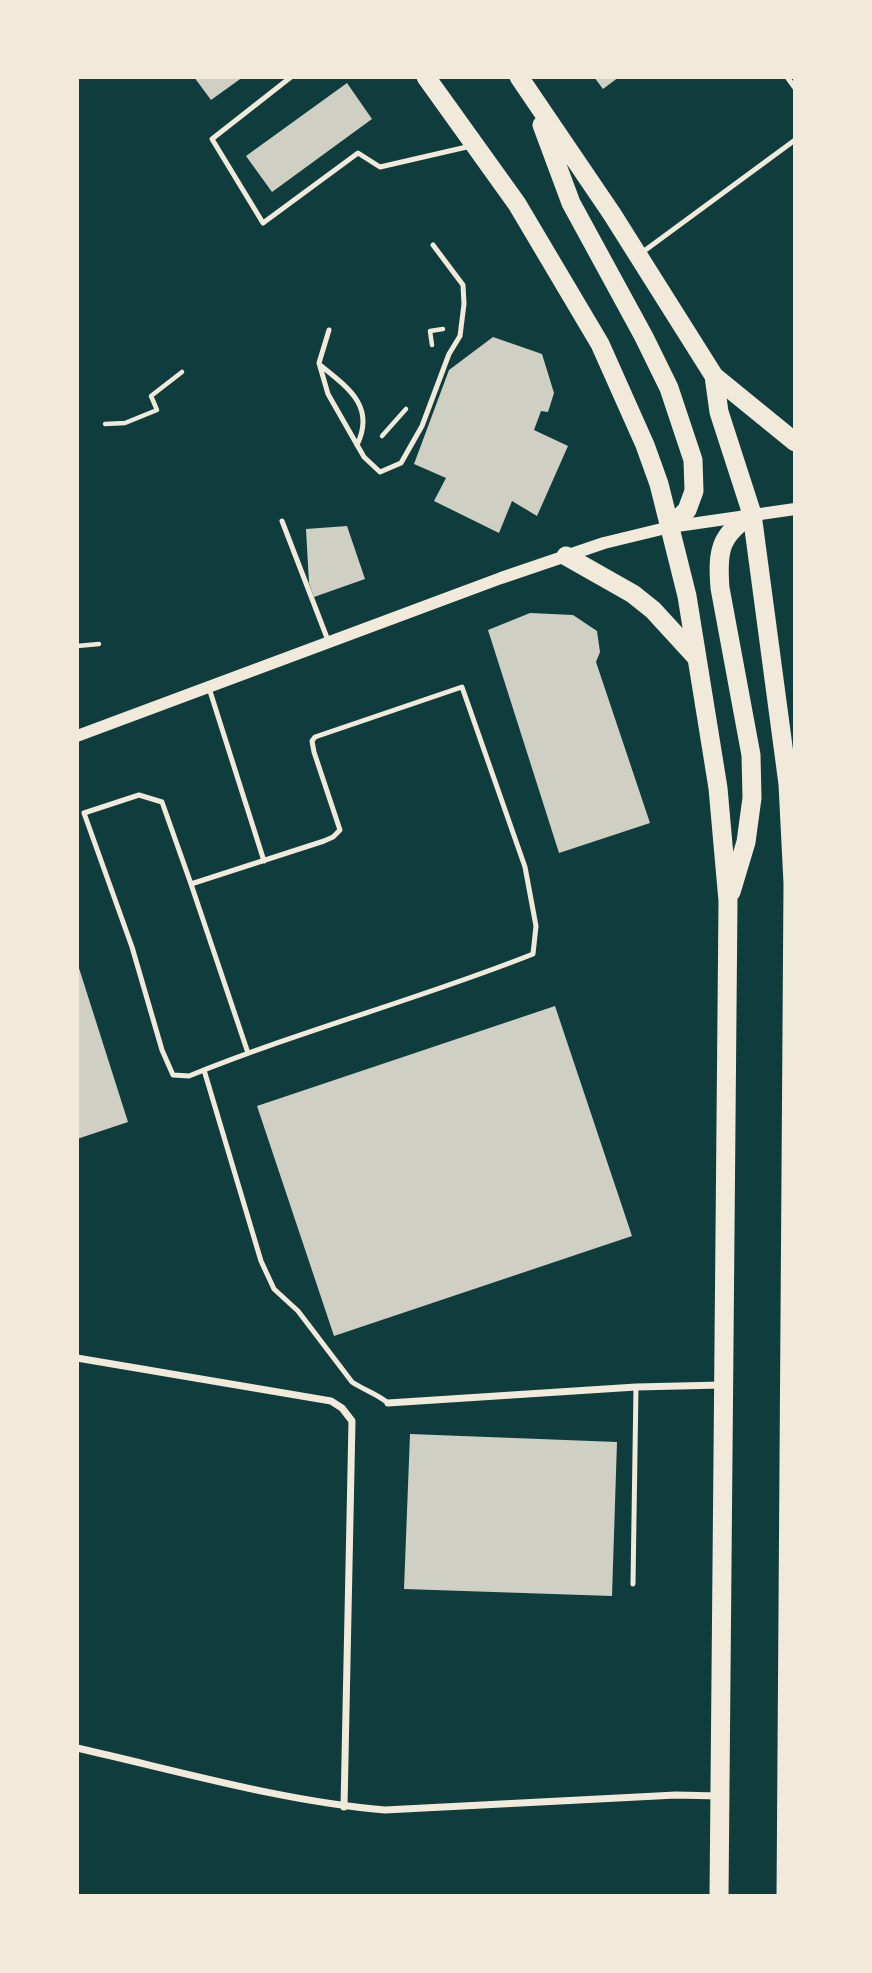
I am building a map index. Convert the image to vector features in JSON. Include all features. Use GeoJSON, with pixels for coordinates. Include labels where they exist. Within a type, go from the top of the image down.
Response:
{"type":"FeatureCollection","features":[{"type":"Feature","properties":{"kind":"highway"},"geometry":{"type":"LineString","coordinates":[[426,77],[517,204],[600,344],[645,445],[670,527],[687,596],[718,788],[728,901],[719,1896]]}},
{"type":"Feature","properties":{"kind":"highway"},"geometry":{"type":"LineString","coordinates":[[519,77],[612,214],[714,376],[795,442]]}},
{"type":"Feature","properties":{"kind":"highway"},"geometry":{"type":"LineString","coordinates":[[533,98],[571,203],[669,387],[693,460],[694,491],[687,510],[670,527]]}},
{"type":"Feature","properties":{"kind":"highway"},"geometry":{"type":"LineString","coordinates":[[714,376],[719,412],[752,514],[788,784],[793,883],[789,1890]]}},
{"type":"Feature","properties":{"kind":"highway"},"geometry":{"type":"LineString","coordinates":[[728,901],[746,842],[752,798],[751,755],[717,561],[724,538],[735,525],[752,514]]}},
{"type":"Feature","properties":{"kind":"highway"},"geometry":{"type":"LineString","coordinates":[[566,556],[633,594],[653,610],[697,659]]}},
{"type":"Feature","properties":{"kind":"street"},"geometry":{"type":"LineString","coordinates":[[77,736],[500,578],[604,543],[670,527],[795,509]]}},
{"type":"Feature","properties":{"kind":"street"},"geometry":{"type":"LineString","coordinates":[[77,1358],[331,1401],[342,1408],[352,1421],[344,1807]]}},
{"type":"Feature","properties":{"kind":"street"},"geometry":{"type":"LineString","coordinates":[[388,1403],[636,1387],[723,1385]]}},
{"type":"Feature","properties":{"kind":"street"},"geometry":{"type":"LineString","coordinates":[[77,1748],[344,1807],[385,1810],[676,1795],[720,1796]]}},
{"type":"Feature","properties":{"kind":"lane"},"geometry":{"type":"LineString","coordinates":[[291,77],[212,139],[263,223],[358,153],[380,167],[476,145]]}},
{"type":"Feature","properties":{"kind":"lane"},"geometry":{"type":"LineString","coordinates":[[787,77],[795,88]]}},
{"type":"Feature","properties":{"kind":"lane"},"geometry":{"type":"LineString","coordinates":[[637,256],[795,140]]}},
{"type":"Feature","properties":{"kind":"lane"},"geometry":{"type":"LineString","coordinates":[[329,330],[320,365],[328,394],[362,454],[380,472],[401,463],[422,426],[449,354],[460,336],[462,325],[463,285],[433,245]]}},
{"type":"Feature","properties":{"kind":"lane"},"geometry":{"type":"LineString","coordinates":[[320,365],[351,389],[363,411],[362,434],[357,445]]}},
{"type":"Feature","properties":{"kind":"lane"},"geometry":{"type":"LineString","coordinates":[[282,521],[329,643]]}},
{"type":"Feature","properties":{"kind":"lane"},"geometry":{"type":"LineString","coordinates":[[191,884],[324,841],[341,830],[314,751],[312,741],[315,737],[462,687],[525,867],[536,926],[533,954],[469,980],[384,1006],[189,1076],[173,1075],[162,1050],[132,947],[84,813],[139,795],[162,802],[248,1053]]}},
{"type":"Feature","properties":{"kind":"lane"},"geometry":{"type":"LineString","coordinates":[[209,688],[264,861]]}},
{"type":"Feature","properties":{"kind":"lane"},"geometry":{"type":"LineString","coordinates":[[204,1070],[261,1261],[274,1289],[298,1311],[352,1382],[376,1393],[388,1403]]}},
{"type":"Feature","properties":{"kind":"lane"},"geometry":{"type":"LineString","coordinates":[[633,1584],[636,1387]]}},
{"type":"Feature","properties":{"kind":"path"},"geometry":{"type":"LineString","coordinates":[[432,350],[430,331],[462,325]]}},
{"type":"Feature","properties":{"kind":"path"},"geometry":{"type":"LineString","coordinates":[[105,424],[125,423],[157,410],[151,396],[182,372]]}},
{"type":"Feature","properties":{"kind":"path"},"geometry":{"type":"LineString","coordinates":[[362,454],[393,425],[409,405]]}},
{"type":"Feature","properties":{"kind":"path"},"geometry":{"type":"LineString","coordinates":[[77,646],[99,644]]}},
{"type":"Feature","properties":{"kind":"building"},"geometry":{"type":"Polygon","coordinates":[[[194,77],[243,77],[211,100],[194,77]]]}},
{"type":"Feature","properties":{"kind":"building"},"geometry":{"type":"Polygon","coordinates":[[[594,77],[619,77],[603,89],[594,77]]]}},
{"type":"Feature","properties":{"kind":"building"},"geometry":{"type":"Polygon","coordinates":[[[347,83],[372,119],[272,192],[246,156],[347,83]]]}},
{"type":"Feature","properties":{"kind":"building"},"geometry":{"type":"Polygon","coordinates":[[[493,337],[542,354],[554,393],[548,412],[541,411],[534,430],[568,446],[537,516],[512,501],[499,533],[434,501],[446,478],[414,464],[449,370],[493,337]]]}},
{"type":"Feature","properties":{"kind":"building"},"geometry":{"type":"Polygon","coordinates":[[[347,526],[365,579],[314,597],[309,583],[306,529],[347,526]]]}},
{"type":"Feature","properties":{"kind":"building"},"geometry":{"type":"Polygon","coordinates":[[[530,613],[573,615],[597,631],[600,652],[596,662],[650,823],[559,853],[488,630],[530,613]]]}},
{"type":"Feature","properties":{"kind":"building"},"geometry":{"type":"Polygon","coordinates":[[[77,966],[128,1122],[77,1139],[77,966]]]}},
{"type":"Feature","properties":{"kind":"building"},"geometry":{"type":"Polygon","coordinates":[[[555,1006],[632,1236],[334,1336],[257,1106],[555,1006]]]}},
{"type":"Feature","properties":{"kind":"building"},"geometry":{"type":"Polygon","coordinates":[[[410,1434],[617,1442],[612,1596],[404,1589],[410,1434]]]}}]}
